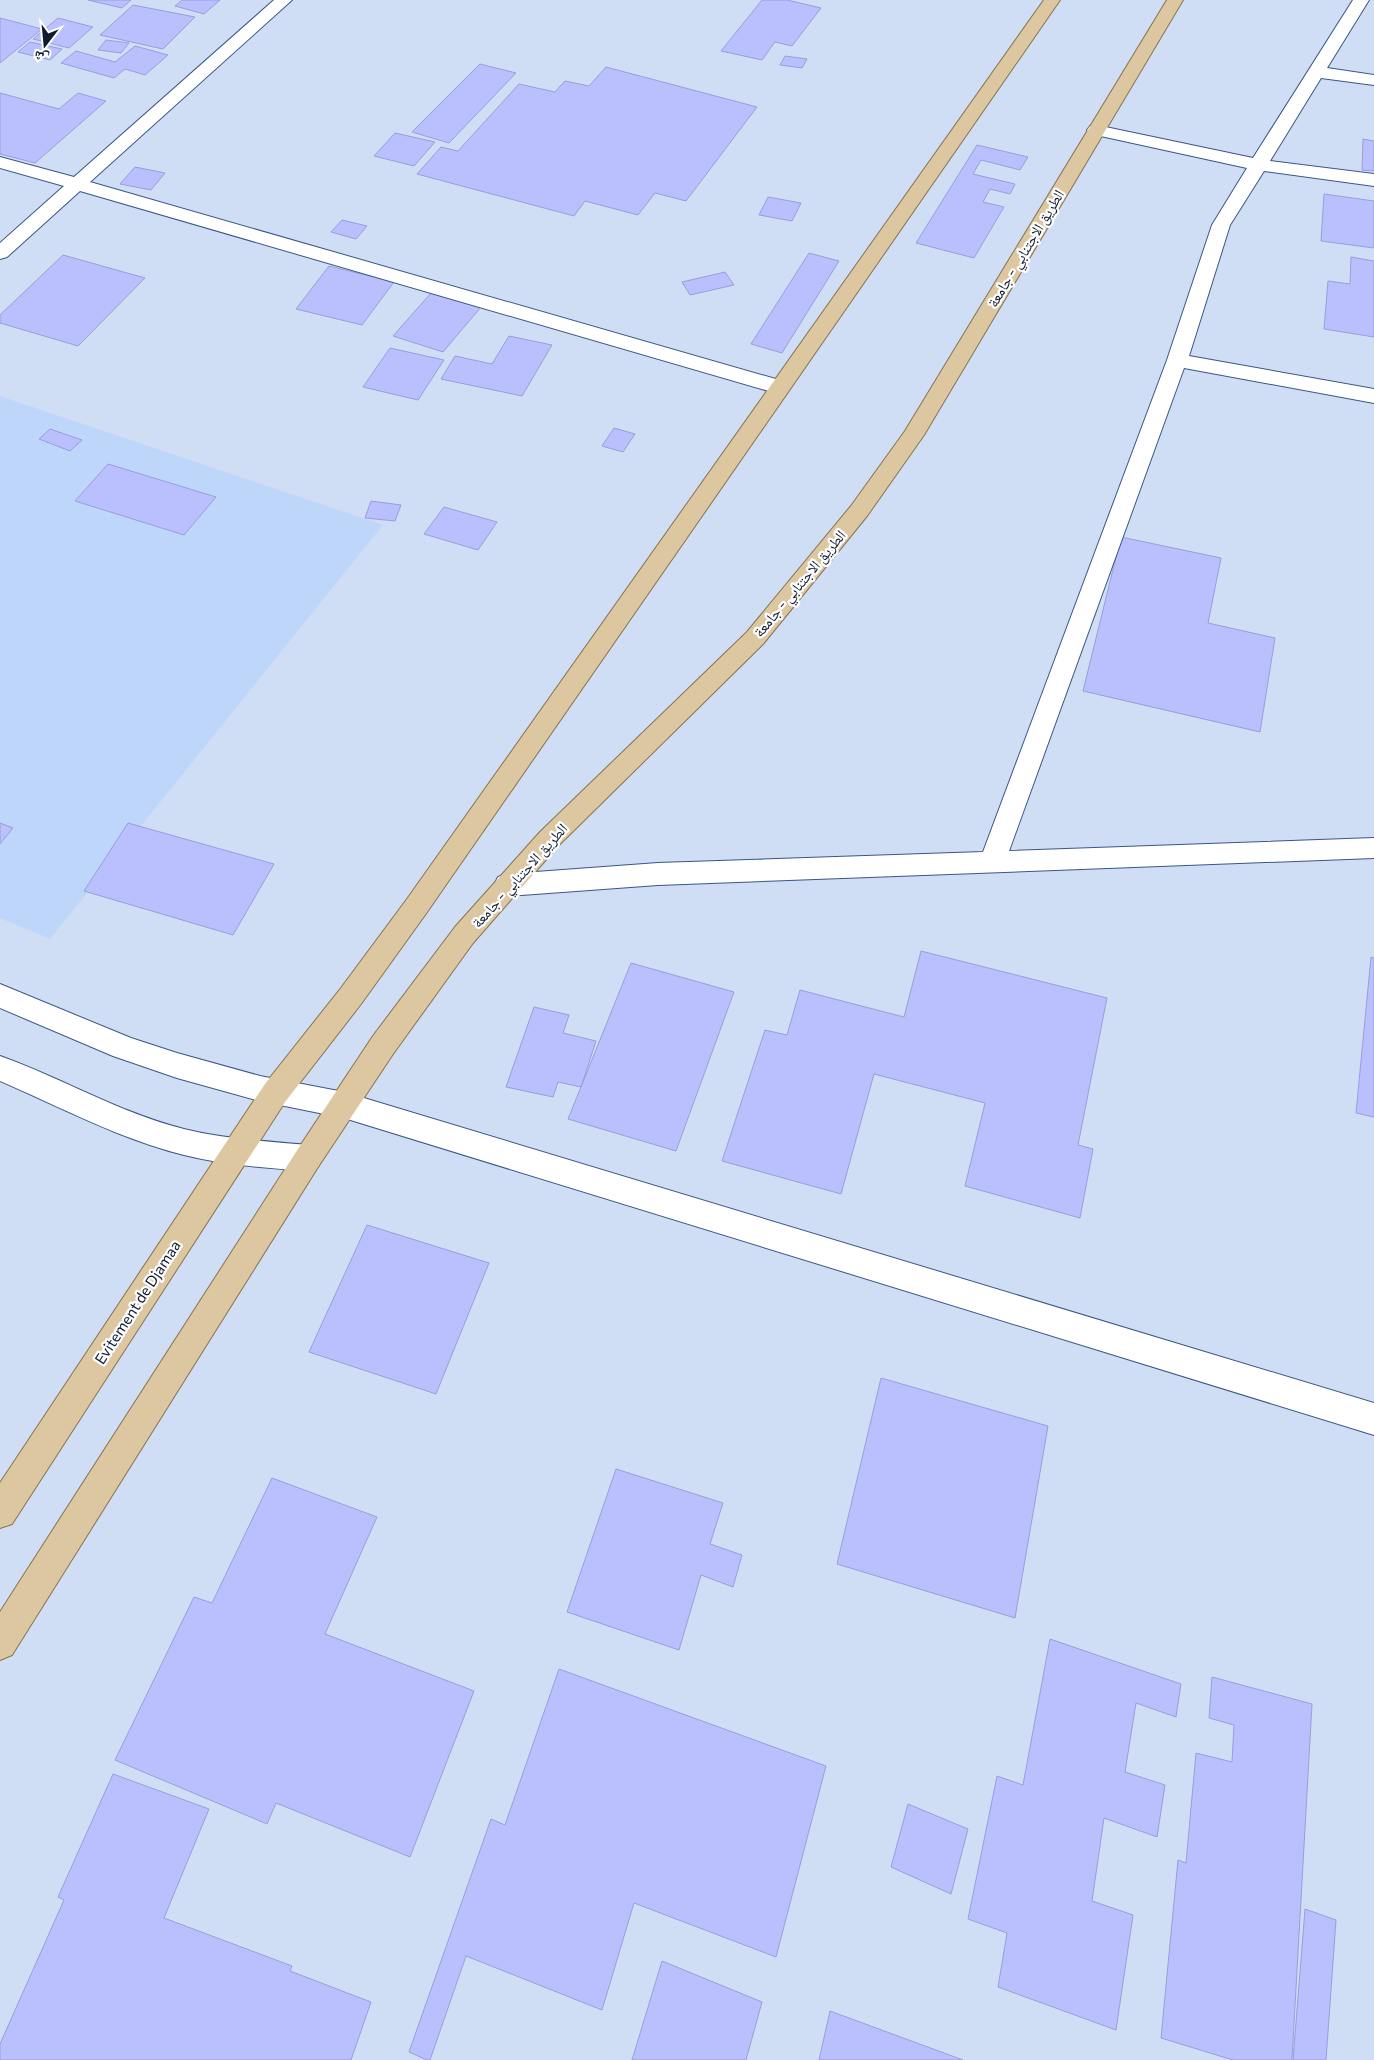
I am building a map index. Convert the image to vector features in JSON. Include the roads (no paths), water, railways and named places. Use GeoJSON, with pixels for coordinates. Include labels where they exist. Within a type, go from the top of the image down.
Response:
{"type":"FeatureCollection","features":[{"type":"Feature","properties":{"kind":"main road"},"geometry":{"type":"LineString","coordinates":[[275,1093],[351,996],[416,907],[1052,0]]}},
{"type":"Feature","properties":{"kind":"main road","name":"الطريق الاجتنابي - جامعة"},"geometry":{"type":"LineString","coordinates":[[0,1643],[308,1158],[383,1045],[464,935],[506,885],[556,833],[755,638],[859,511],[913,435],[1175,0]]}},
{"type":"Feature","properties":{"kind":"main road","name":"Evitement de Djamaa"},"geometry":{"type":"LineString","coordinates":[[0,1512],[275,1093]]}},
{"type":"Feature","properties":{"kind":"street"},"geometry":{"type":"LineString","coordinates":[[0,253],[284,0]]}},
{"type":"Feature","properties":{"kind":"street"},"geometry":{"type":"LineString","coordinates":[[992,862],[1177,360],[1221,224],[1316,72],[1364,4]]}},
{"type":"Feature","properties":{"kind":"street"},"geometry":{"type":"LineString","coordinates":[[1316,72],[1374,80]]}},
{"type":"Feature","properties":{"kind":"street"},"geometry":{"type":"LineString","coordinates":[[1096,130],[1258,165],[1374,180]]}},
{"type":"Feature","properties":{"kind":"street"},"geometry":{"type":"LineString","coordinates":[[0,162],[779,387]]}},
{"type":"Feature","properties":{"kind":"street"},"geometry":{"type":"LineString","coordinates":[[1177,360],[1374,396]]}},
{"type":"Feature","properties":{"kind":"street"},"geometry":{"type":"LineString","coordinates":[[506,885],[658,874],[1374,848]]}},
{"type":"Feature","properties":{"kind":"street"},"geometry":{"type":"LineString","coordinates":[[0,996],[132,1050],[223,1080],[275,1093],[344,1105],[1374,1419]]}},
{"type":"Feature","properties":{"kind":"street"},"geometry":{"type":"LineString","coordinates":[[0,1068],[134,1126],[183,1142],[235,1152],[308,1158]]}}]}
